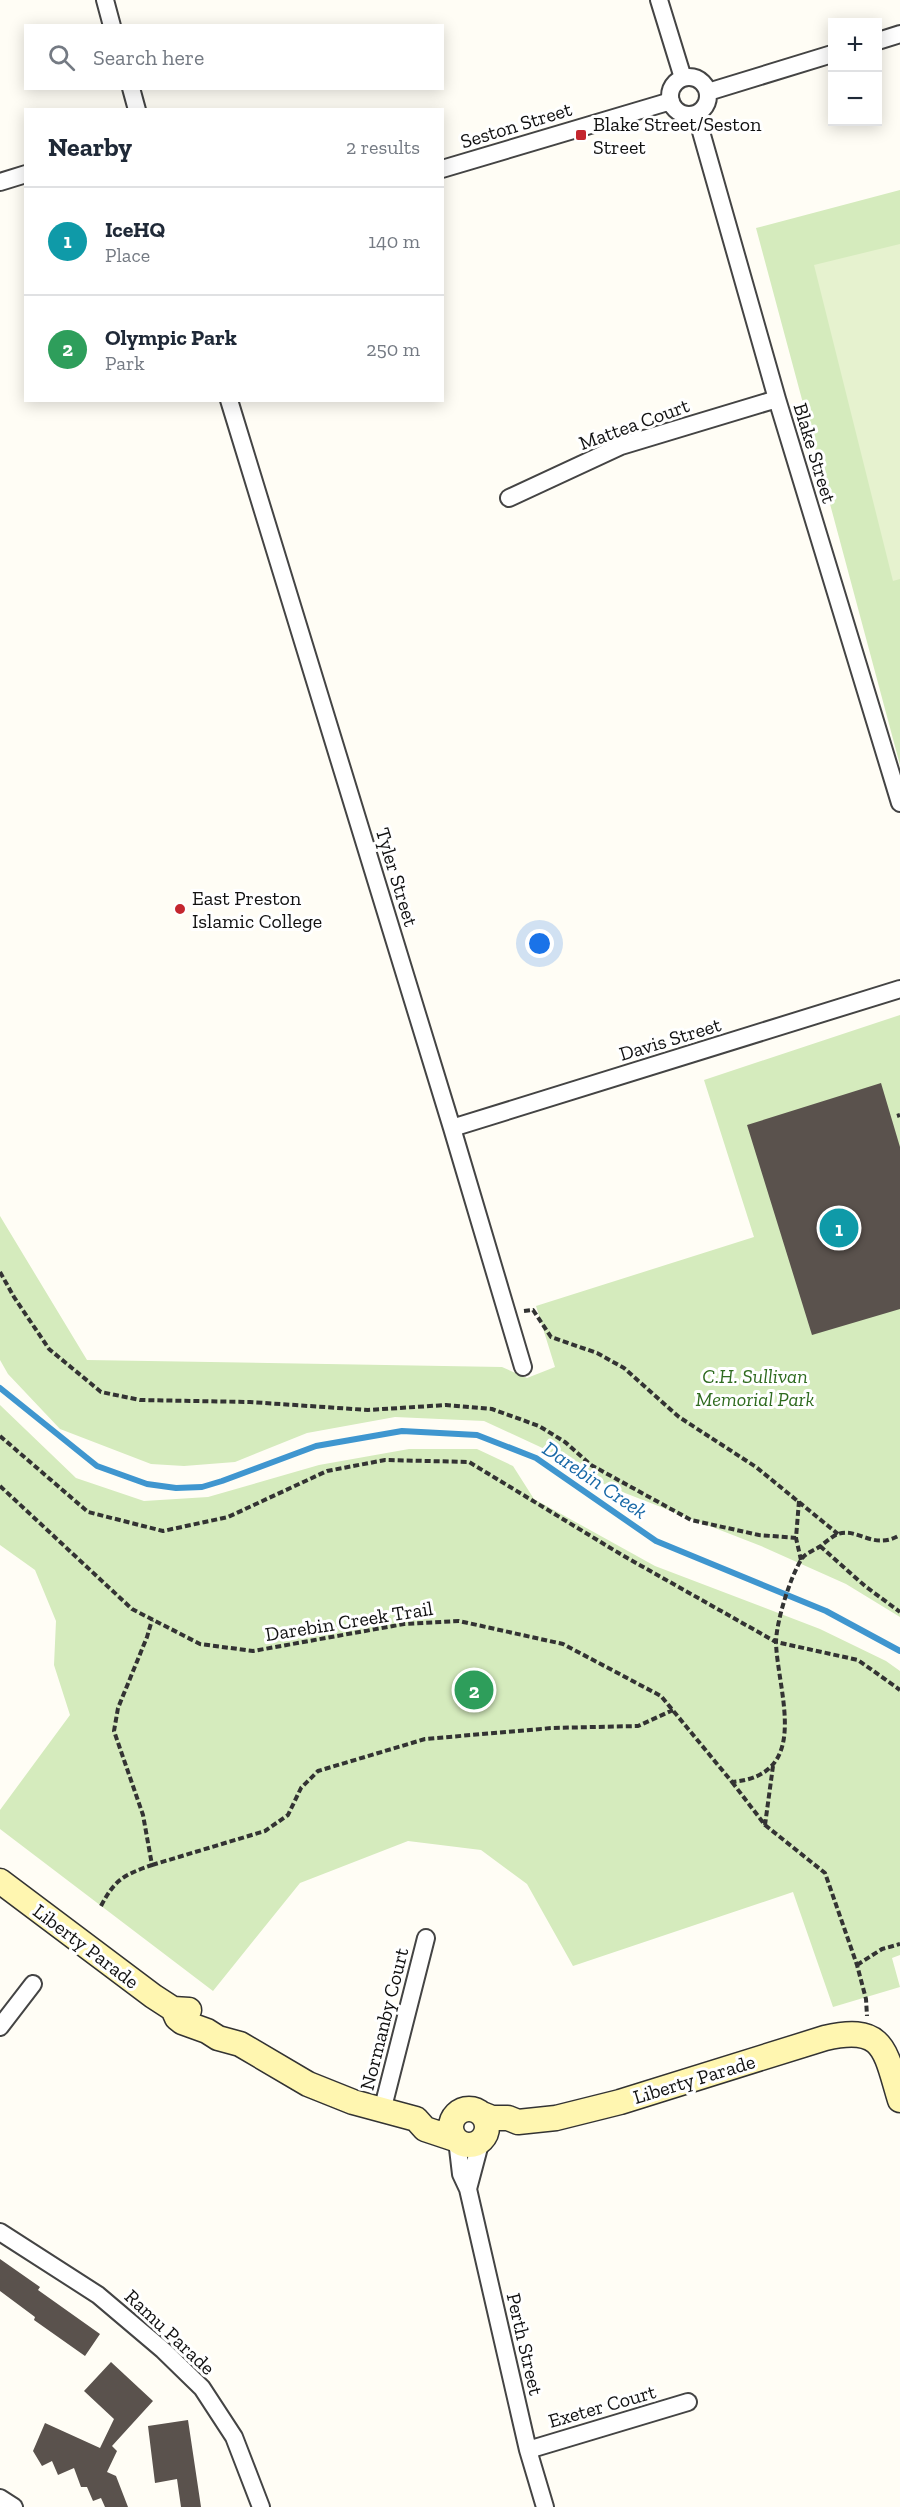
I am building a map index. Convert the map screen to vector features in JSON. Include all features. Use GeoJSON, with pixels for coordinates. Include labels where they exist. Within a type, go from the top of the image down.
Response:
{"type":"FeatureCollection","features":[{"type":"Feature","properties":{"kind":"street"},"geometry":{"type":"LineString","coordinates":[[105,0],[111,24]]}},
{"type":"Feature","properties":{"kind":"street"},"geometry":{"type":"LineString","coordinates":[[658,0],[683,78]]}},
{"type":"Feature","properties":{"kind":"street"},"geometry":{"type":"LineString","coordinates":[[882,40],[900,34]]}},
{"type":"Feature","properties":{"kind":"street"},"geometry":{"type":"LineString","coordinates":[[708,92],[828,55]]}},
{"type":"Feature","properties":{"kind":"street"},"geometry":{"type":"LineString","coordinates":[[683,78],[696,79],[705,86],[708,92],[707,103],[696,114],[683,114],[671,101],[672,90],[683,78]]}},
{"type":"Feature","properties":{"kind":"street"},"geometry":{"type":"LineString","coordinates":[[131,90],[136,108]]}},
{"type":"Feature","properties":{"kind":"street","name":"Seston Street"},"geometry":{"type":"LineString","coordinates":[[444,168],[671,101]]}},
{"type":"Feature","properties":{"kind":"street","name":"Blake Street"},"geometry":{"type":"LineString","coordinates":[[696,114],[777,399],[900,803]]}},
{"type":"Feature","properties":{"kind":"street"},"geometry":{"type":"LineString","coordinates":[[0,182],[24,175]]}},
{"type":"Feature","properties":{"kind":"street","name":"Mattea Court"},"geometry":{"type":"LineString","coordinates":[[509,498],[621,446],[777,399]]}},
{"type":"Feature","properties":{"kind":"street","name":"Tyler Street"},"geometry":{"type":"LineString","coordinates":[[230,402],[523,1367]]}},
{"type":"Feature","properties":{"kind":"street","name":"Davis Street"},"geometry":{"type":"LineString","coordinates":[[452,1128],[900,989]]}},
{"type":"Feature","properties":{"kind":"street","name":"Liberty Parade"},"geometry":{"type":"LineString","coordinates":[[0,1881],[173,2009],[183,2008],[221,2021],[231,2030],[240,2044],[308,2084],[330,2094],[416,2119],[425,2128],[456,2140]]}},
{"type":"Feature","properties":{"kind":"street","name":"Normanby Court"},"geometry":{"type":"LineString","coordinates":[[382,2110],[426,1938]]}},
{"type":"Feature","properties":{"kind":"street"},"geometry":{"type":"LineString","coordinates":[[0,2026],[33,1984]]}},
{"type":"Feature","properties":{"kind":"street","name":"Liberty Parade"},"geometry":{"type":"LineString","coordinates":[[416,2119],[427,2115],[476,2126],[512,2128],[518,2122],[556,2118],[590,2110],[825,2038],[853,2034],[869,2036]]}},
{"type":"Feature","properties":{"kind":"street"},"geometry":{"type":"LineString","coordinates":[[869,2036],[879,2043],[884,2051],[900,2100]]}},
{"type":"Feature","properties":{"kind":"street"},"geometry":{"type":"LineString","coordinates":[[456,2140],[469,2145],[476,2126]]}},
{"type":"Feature","properties":{"kind":"street","name":"Perth Street"},"geometry":{"type":"LineString","coordinates":[[468,2189],[476,2126]]}},
{"type":"Feature","properties":{"kind":"street","name":"Perth Street"},"geometry":{"type":"LineString","coordinates":[[456,2140],[460,2174],[468,2189],[528,2450],[545,2507]]}},
{"type":"Feature","properties":{"kind":"street","name":"Ramu Parade"},"geometry":{"type":"LineString","coordinates":[[0,2232],[98,2295],[163,2350],[202,2388],[234,2437],[261,2507]]}},
{"type":"Feature","properties":{"kind":"street","name":"Exeter Court"},"geometry":{"type":"LineString","coordinates":[[528,2450],[688,2402]]}},
{"type":"Feature","properties":{"kind":"street"},"geometry":{"type":"LineString","coordinates":[[0,2498],[14,2507]]}},
{"type":"Feature","properties":{"kind":"path"},"geometry":{"type":"LineString","coordinates":[[0,1272],[49,1349],[101,1392],[140,1400],[250,1402],[368,1410],[446,1405],[492,1409],[539,1426],[565,1442],[591,1465],[691,1520],[759,1535],[796,1538]]}},
{"type":"Feature","properties":{"kind":"path"},"geometry":{"type":"LineString","coordinates":[[508,1315],[533,1310],[551,1337],[597,1353],[624,1368],[679,1417],[756,1467],[838,1534]]}},
{"type":"Feature","properties":{"kind":"path"},"geometry":{"type":"LineString","coordinates":[[0,1436],[88,1512],[164,1531],[228,1517],[327,1471],[385,1460],[469,1462],[622,1555],[776,1642],[858,1660],[900,1690]]}},
{"type":"Feature","properties":{"kind":"path","name":"Darebin Creek Trail"},"geometry":{"type":"LineString","coordinates":[[0,1486],[132,1609],[200,1644],[253,1651],[404,1624],[459,1621],[563,1644],[661,1696],[765,1825],[825,1873],[857,1965],[866,1999],[869,2036]]}},
{"type":"Feature","properties":{"kind":"path"},"geometry":{"type":"LineString","coordinates":[[799,1500],[796,1538],[801,1560]]}},
{"type":"Feature","properties":{"kind":"path"},"geometry":{"type":"LineString","coordinates":[[765,1825],[773,1766],[781,1750],[786,1710],[776,1642],[781,1611],[801,1560],[838,1534],[851,1533],[869,1540],[891,1540],[900,1535]]}},
{"type":"Feature","properties":{"kind":"path"},"geometry":{"type":"LineString","coordinates":[[820,1546],[865,1586],[900,1612]]}},
{"type":"Feature","properties":{"kind":"path"},"geometry":{"type":"LineString","coordinates":[[152,1620],[118,1708],[114,1731],[143,1815],[152,1865]]}},
{"type":"Feature","properties":{"kind":"path"},"geometry":{"type":"LineString","coordinates":[[101,1906],[111,1887],[124,1875],[265,1831],[288,1815],[301,1788],[318,1771],[425,1739],[552,1728],[638,1726],[673,1710]]}},
{"type":"Feature","properties":{"kind":"path"},"geometry":{"type":"LineString","coordinates":[[732,1782],[754,1778],[773,1766]]}},
{"type":"Feature","properties":{"kind":"path"},"geometry":{"type":"LineString","coordinates":[[857,1965],[882,1949],[900,1944]]}},
{"type":"Feature","properties":{"kind":"green space"},"geometry":{"type":"Polygon","coordinates":[[[900,190],[900,765],[756,228],[900,190]]]}},
{"type":"Feature","properties":{"kind":"green space"},"geometry":{"type":"Polygon","coordinates":[[[900,244],[900,579],[893,581],[814,265],[900,244]]]}},
{"type":"Feature","properties":{"kind":"green space","name":"C.H. Sullivan Memorial Park"},"geometry":{"type":"Polygon","coordinates":[[[900,1015],[900,1617],[846,1584],[761,1546],[607,1486],[564,1458],[484,1421],[395,1417],[307,1433],[235,1462],[184,1466],[151,1464],[60,1429],[8,1374],[0,1360],[0,1216],[87,1360],[502,1367],[527,1378],[555,1367],[536,1306],[754,1237],[704,1080],[900,1015]]]}},
{"type":"Feature","properties":{"kind":"green space"},"geometry":{"type":"Polygon","coordinates":[[[0,1405],[76,1478],[144,1501],[208,1497],[319,1465],[409,1449],[477,1449],[513,1466],[534,1499],[655,1566],[820,1629],[886,1661],[900,1671],[900,1955],[892,1958],[900,1987],[833,2007],[793,1892],[573,1966],[527,1884],[481,1850],[408,1841],[300,1883],[213,1991],[0,1829],[0,1810],[70,1715],[54,1665],[56,1621],[35,1570],[0,1545],[0,1405]]]}},
{"type":"Feature","properties":{"kind":"building"},"geometry":{"type":"Polygon","coordinates":[[[881,1083],[900,1147],[900,1309],[812,1335],[747,1125],[881,1083]]]}},
{"type":"Feature","properties":{"kind":"building"},"geometry":{"type":"Polygon","coordinates":[[[0,2259],[40,2287],[38,2290],[100,2334],[85,2356],[34,2320],[35,2317],[0,2291],[0,2259]]]}},
{"type":"Feature","properties":{"kind":"building"},"geometry":{"type":"Polygon","coordinates":[[[111,2362],[153,2401],[112,2446],[117,2451],[107,2472],[116,2476],[128,2507],[105,2507],[101,2498],[93,2501],[87,2487],[81,2487],[74,2468],[58,2475],[52,2461],[42,2466],[33,2451],[45,2423],[100,2448],[114,2419],[84,2391],[111,2362]]]}},
{"type":"Feature","properties":{"kind":"building"},"geometry":{"type":"Polygon","coordinates":[[[188,2420],[201,2507],[181,2507],[177,2479],[155,2483],[148,2426],[188,2420]]]}},
{"type":"Feature","properties":{"kind":"waterway","name":"Darebin Creek"},"geometry":{"type":"LineString","coordinates":[[0,1388],[97,1466],[147,1484],[176,1488],[202,1487],[316,1446],[402,1431],[477,1435],[536,1458],[656,1541],[826,1611],[900,1651]]}},
{"type":"Feature","properties":{"kind":"place","name":"Blake Street/Seston Street"},"geometry":{"type":"Point","coordinates":[581,135]}},
{"type":"Feature","properties":{"kind":"place","name":"East Preston Islamic College"},"geometry":{"type":"Point","coordinates":[180,909]}},
{"type":"Feature","properties":{"kind":"place","name":"IceHQ"},"geometry":{"type":"Point","coordinates":[839,1228]}},
{"type":"Feature","properties":{"kind":"place","name":"Olympic Park"},"geometry":{"type":"Point","coordinates":[474,1690]}}]}
